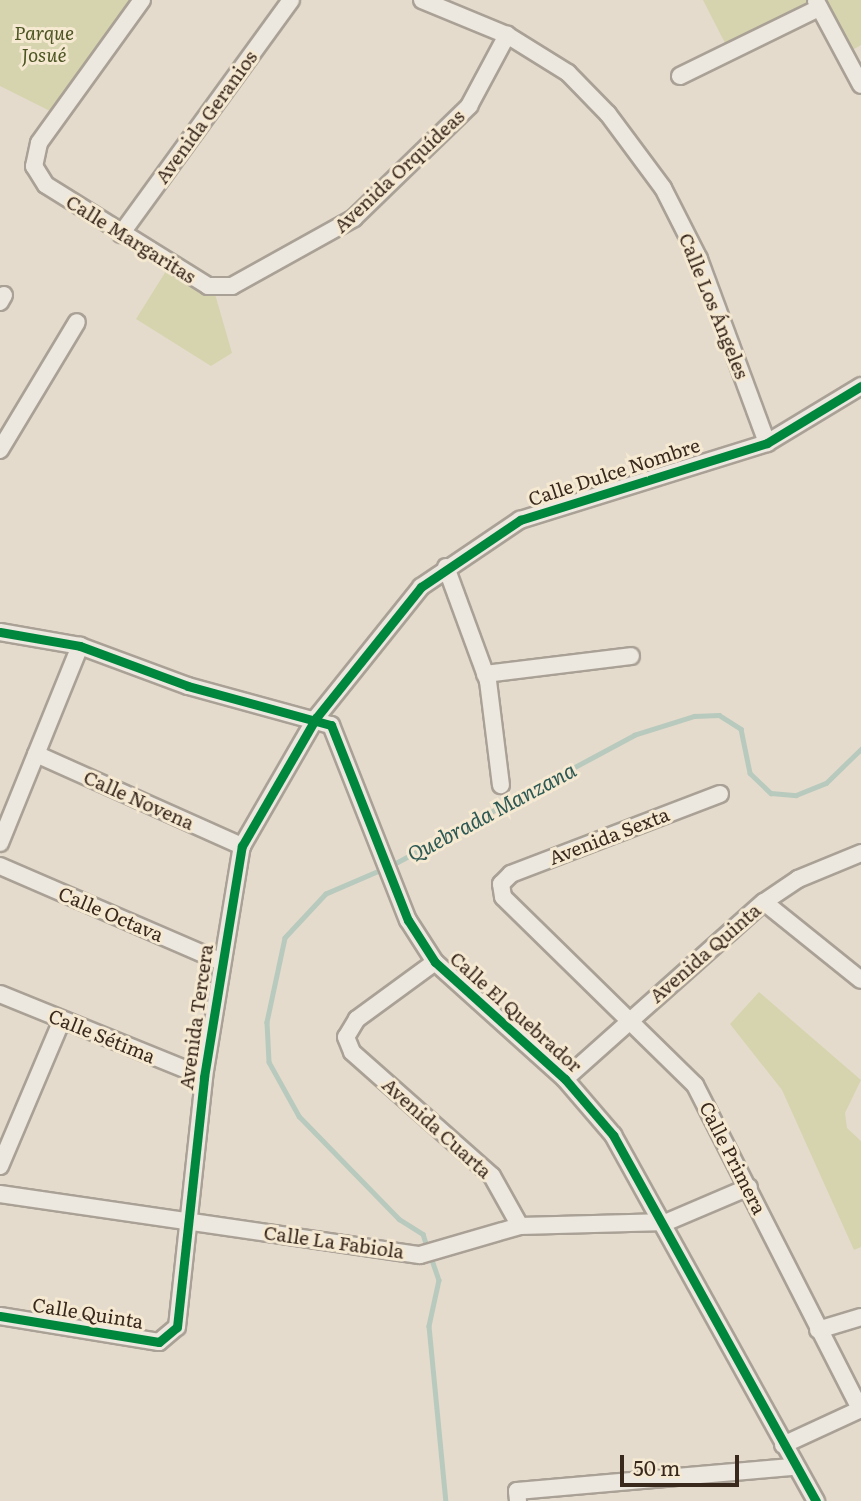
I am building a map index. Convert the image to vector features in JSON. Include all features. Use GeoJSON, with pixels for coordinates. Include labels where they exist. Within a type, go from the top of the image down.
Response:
{"type":"FeatureCollection","features":[{"type":"Feature","properties":{"kind":"street","name":"Calle Margaritas"},"geometry":{"type":"LineString","coordinates":[[142,0],[39,143],[34,166],[46,185],[195,282],[219,287]]}},
{"type":"Feature","properties":{"kind":"street","name":"Avenida Geranios"},"geometry":{"type":"LineString","coordinates":[[121,234],[291,0]]}},
{"type":"Feature","properties":{"kind":"street","name":"Calle Los Ángeles"},"geometry":{"type":"LineString","coordinates":[[422,0],[441,3],[507,35],[593,96],[663,188],[699,260],[767,443]]}},
{"type":"Feature","properties":{"kind":"street"},"geometry":{"type":"LineString","coordinates":[[680,76],[818,4],[861,85]]}},
{"type":"Feature","properties":{"kind":"street","name":"Avenida Orquídeas"},"geometry":{"type":"LineString","coordinates":[[219,287],[232,286],[354,218],[469,106],[507,35]]}},
{"type":"Feature","properties":{"kind":"street"},"geometry":{"type":"LineString","coordinates":[[0,450],[77,322]]}},
{"type":"Feature","properties":{"kind":"street","name":"Calle Dulce Nombre"},"geometry":{"type":"LineString","coordinates":[[316,718],[413,596],[446,567],[520,520],[558,505],[767,443],[861,386]]}},
{"type":"Feature","properties":{"kind":"street"},"geometry":{"type":"LineString","coordinates":[[446,567],[485,674],[501,785]]}},
{"type":"Feature","properties":{"kind":"street","name":"Calle El Quebrador"},"geometry":{"type":"LineString","coordinates":[[0,632],[80,646],[232,700],[316,718],[343,741],[386,859],[392,883],[435,962],[565,1079],[613,1135],[667,1222],[794,1467],[816,1501]]}},
{"type":"Feature","properties":{"kind":"street"},"geometry":{"type":"LineString","coordinates":[[0,843],[80,646]]}},
{"type":"Feature","properties":{"kind":"street"},"geometry":{"type":"LineString","coordinates":[[485,674],[631,656]]}},
{"type":"Feature","properties":{"kind":"street","name":"Avenida Tercera"},"geometry":{"type":"LineString","coordinates":[[170,1339],[177,1327],[204,1077],[242,846],[316,718]]}},
{"type":"Feature","properties":{"kind":"street","name":"Calle Novena"},"geometry":{"type":"LineString","coordinates":[[36,754],[242,846]]}},
{"type":"Feature","properties":{"kind":"street","name":"Avenida Sexta"},"geometry":{"type":"LineString","coordinates":[[501,884],[528,866],[720,794]]}},
{"type":"Feature","properties":{"kind":"street","name":"Avenida Quinta"},"geometry":{"type":"LineString","coordinates":[[565,1079],[631,1017],[764,902],[798,879],[861,853]]}},
{"type":"Feature","properties":{"kind":"street","name":"Calle Octava"},"geometry":{"type":"LineString","coordinates":[[0,866],[222,962]]}},
{"type":"Feature","properties":{"kind":"street","name":"Calle Primera"},"geometry":{"type":"LineString","coordinates":[[501,884],[511,908],[631,1017],[695,1085],[860,1408]]}},
{"type":"Feature","properties":{"kind":"street"},"geometry":{"type":"LineString","coordinates":[[764,902],[861,980]]}},
{"type":"Feature","properties":{"kind":"street","name":"Avenida Cuarta"},"geometry":{"type":"LineString","coordinates":[[435,962],[357,1019],[346,1037],[352,1052],[492,1176],[520,1226]]}},
{"type":"Feature","properties":{"kind":"street","name":"Calle Sétima"},"geometry":{"type":"LineString","coordinates":[[0,994],[204,1077]]}},
{"type":"Feature","properties":{"kind":"street"},"geometry":{"type":"LineString","coordinates":[[0,1166],[62,1020]]}},
{"type":"Feature","properties":{"kind":"street"},"geometry":{"type":"LineString","coordinates":[[667,1222],[749,1187]]}},
{"type":"Feature","properties":{"kind":"street","name":"Calle La Fabiola"},"geometry":{"type":"LineString","coordinates":[[0,1195],[420,1255],[520,1226],[667,1222]]}},
{"type":"Feature","properties":{"kind":"street","name":"Calle Quinta"},"geometry":{"type":"LineString","coordinates":[[0,1316],[170,1339]]}},
{"type":"Feature","properties":{"kind":"street"},"geometry":{"type":"LineString","coordinates":[[818,1330],[861,1317]]}},
{"type":"Feature","properties":{"kind":"street"},"geometry":{"type":"LineString","coordinates":[[783,1445],[860,1408]]}},
{"type":"Feature","properties":{"kind":"street"},"geometry":{"type":"LineString","coordinates":[[518,1501],[517,1491],[794,1467]]}},
{"type":"Feature","properties":{"kind":"green space","name":"Parque Josué"},"geometry":{"type":"Polygon","coordinates":[[[0,0],[131,0],[50,111],[0,86],[0,0]]]}},
{"type":"Feature","properties":{"kind":"green space"},"geometry":{"type":"Polygon","coordinates":[[[703,0],[812,0],[813,3],[726,45],[703,0]]]}},
{"type":"Feature","properties":{"kind":"green space"},"geometry":{"type":"Polygon","coordinates":[[[824,0],[861,0],[861,45],[849,52],[824,0]]]}},
{"type":"Feature","properties":{"kind":"green space"},"geometry":{"type":"Polygon","coordinates":[[[166,271],[215,294],[232,353],[211,366],[136,319],[166,271]]]}},
{"type":"Feature","properties":{"kind":"green space"},"geometry":{"type":"Polygon","coordinates":[[[759,992],[861,1080],[845,1113],[847,1128],[861,1141],[861,1247],[854,1250],[782,1090],[730,1024],[759,992]]]}},
{"type":"Feature","properties":{"kind":"waterway","name":"Quebrada Manzana"},"geometry":{"type":"LineString","coordinates":[[392,865],[634,735],[694,716],[719,715],[741,729],[750,773],[771,793],[796,795],[826,783],[861,749]]}},
{"type":"Feature","properties":{"kind":"waterway","name":"Quebrada Manzana"},"geometry":{"type":"LineString","coordinates":[[384,869],[326,894],[285,938],[267,1022],[269,1062],[299,1116],[399,1219],[423,1234],[428,1249]]}},
{"type":"Feature","properties":{"kind":"waterway","name":"Quebrada Manzana"},"geometry":{"type":"LineString","coordinates":[[431,1257],[439,1280],[429,1326],[446,1501]]}},
{"type":"Feature","properties":{"kind":"cycle path"},"geometry":{"type":"LineString","coordinates":[[0,1316],[159,1342],[177,1327],[204,1077],[242,846],[316,718],[421,587],[520,520],[767,443],[861,386]]}},
{"type":"Feature","properties":{"kind":"cycle path"},"geometry":{"type":"LineString","coordinates":[[0,632],[80,646],[188,686],[331,725],[408,920],[435,962],[565,1079],[613,1135],[816,1501]]}}]}
